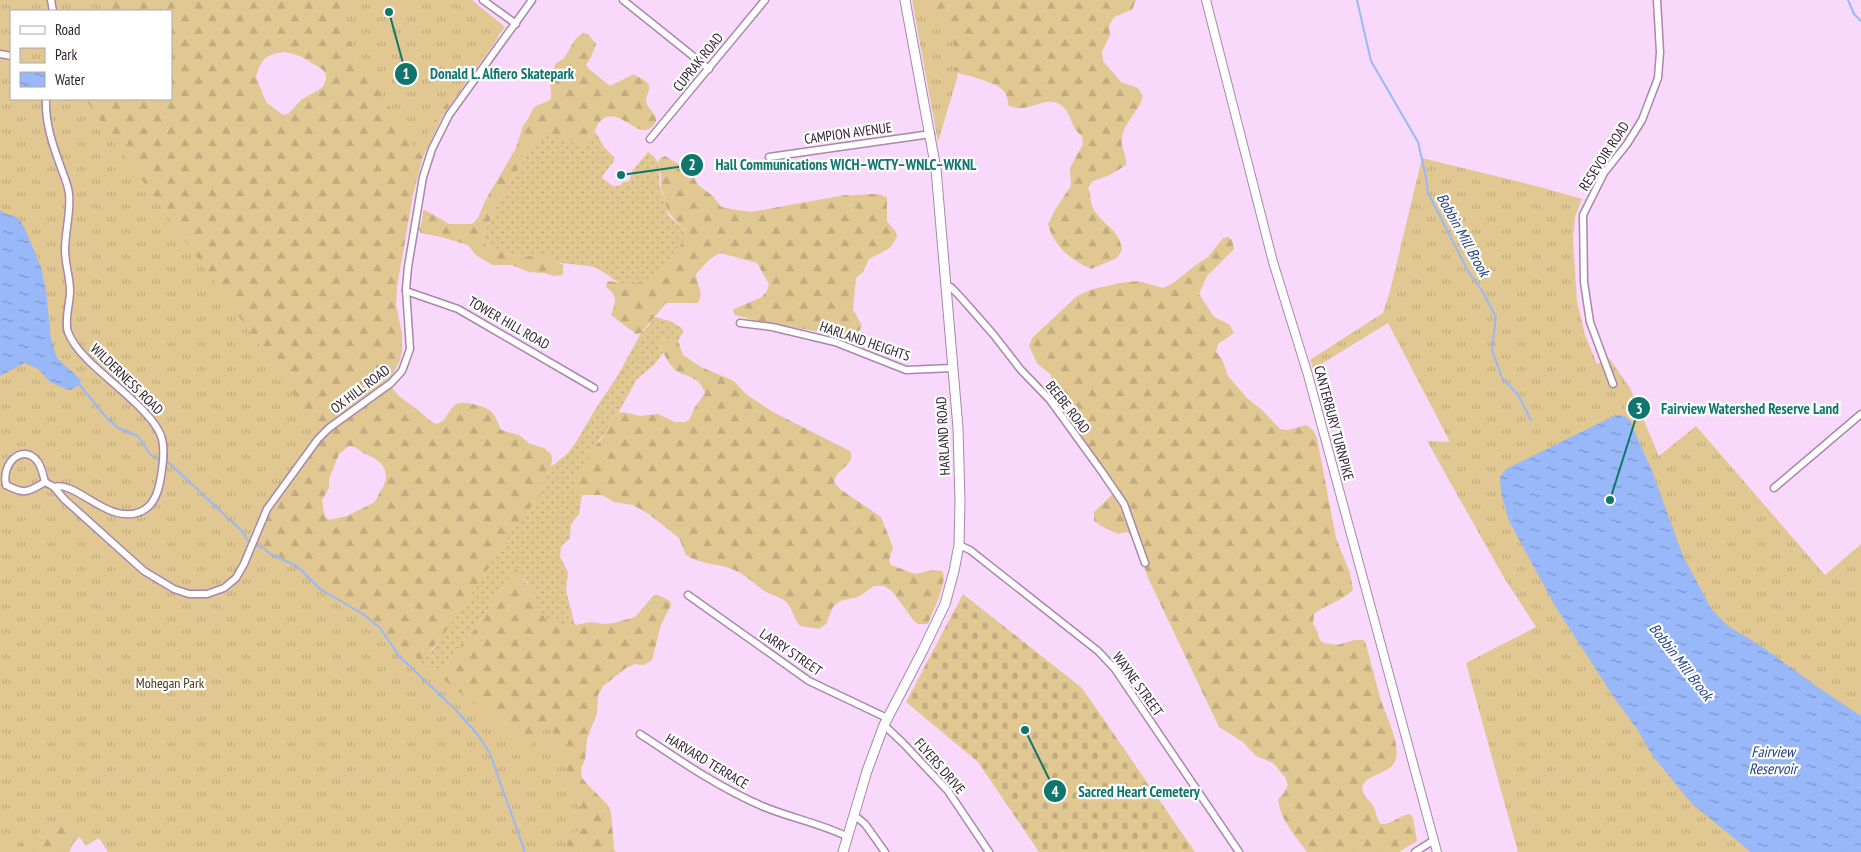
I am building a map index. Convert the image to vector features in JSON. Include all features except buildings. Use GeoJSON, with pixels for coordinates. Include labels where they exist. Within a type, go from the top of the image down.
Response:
{"type":"FeatureCollection","features":[{"type":"Feature","properties":{"kind":"main road","name":"HARLAND ROAD"},"geometry":{"type":"LineString","coordinates":[[843,852],[867,771],[885,721],[945,604],[959,545],[958,428],[936,169],[905,0]]}},
{"type":"Feature","properties":{"kind":"street"},"geometry":{"type":"LineString","coordinates":[[483,0],[516,24]]}},
{"type":"Feature","properties":{"kind":"street","name":"OX HILL ROAD"},"geometry":{"type":"LineString","coordinates":[[54,486],[64,499],[152,577],[174,589],[189,594],[207,594],[224,588],[240,573],[267,509],[318,439],[329,428],[391,383],[402,371],[410,349],[406,291],[413,231],[424,177],[434,142],[449,115],[532,0]]}},
{"type":"Feature","properties":{"kind":"street"},"geometry":{"type":"LineString","coordinates":[[623,0],[708,69]]}},
{"type":"Feature","properties":{"kind":"street","name":"CUPRAK ROAD"},"geometry":{"type":"LineString","coordinates":[[650,139],[765,0]]}},
{"type":"Feature","properties":{"kind":"street","name":"CANTERBURY TURNPIKE"},"geometry":{"type":"LineString","coordinates":[[1206,0],[1270,253],[1308,374],[1437,852]]}},
{"type":"Feature","properties":{"kind":"street","name":"RESEVOIR ROAD"},"geometry":{"type":"LineString","coordinates":[[1613,384],[1590,322],[1584,282],[1583,214],[1604,173],[1627,144],[1642,120],[1658,78],[1660,52],[1657,0]]}},
{"type":"Feature","properties":{"kind":"street","name":"WILDERNESS ROAD"},"geometry":{"type":"LineString","coordinates":[[45,482],[54,486],[63,486],[98,506],[112,511],[127,514],[141,512],[152,502],[158,491],[163,465],[163,444],[160,431],[153,421],[92,364],[78,349],[68,333],[70,282],[65,251],[69,196],[47,122],[46,100]]}},
{"type":"Feature","properties":{"kind":"street","name":"CAMPION AVENUE"},"geometry":{"type":"LineString","coordinates":[[769,157],[931,134]]}},
{"type":"Feature","properties":{"kind":"street","name":"BEEBE ROAD"},"geometry":{"type":"LineString","coordinates":[[945,284],[955,290],[994,334],[1021,370],[1050,400],[1100,469],[1124,504],[1145,563]]}},
{"type":"Feature","properties":{"kind":"street","name":"TOWER HILL ROAD"},"geometry":{"type":"LineString","coordinates":[[406,291],[458,309],[594,388]]}},
{"type":"Feature","properties":{"kind":"street","name":"HARLAND HEIGHTS"},"geometry":{"type":"LineString","coordinates":[[740,323],[772,327],[835,342],[906,370],[953,368]]}},
{"type":"Feature","properties":{"kind":"street"},"geometry":{"type":"LineString","coordinates":[[1774,488],[1861,414]]}},
{"type":"Feature","properties":{"kind":"street"},"geometry":{"type":"LineString","coordinates":[[22,455],[31,456],[38,462],[45,482],[26,492],[3,487],[7,466],[13,459],[22,455]]}},
{"type":"Feature","properties":{"kind":"street","name":"WAYNE STREET"},"geometry":{"type":"LineString","coordinates":[[959,545],[970,550],[1090,645],[1115,669],[1239,852]]}},
{"type":"Feature","properties":{"kind":"street","name":"LARRY STREET"},"geometry":{"type":"LineString","coordinates":[[688,595],[809,682],[885,721]]}},
{"type":"Feature","properties":{"kind":"street","name":"FLYERS DRIVE"},"geometry":{"type":"LineString","coordinates":[[885,721],[948,791],[989,852]]}},
{"type":"Feature","properties":{"kind":"street","name":"HARVARD TERRACE"},"geometry":{"type":"LineString","coordinates":[[640,734],[726,789],[764,807],[830,828],[848,837]]}},
{"type":"Feature","properties":{"kind":"street"},"geometry":{"type":"LineString","coordinates":[[854,816],[866,824],[884,852]]}},
{"type":"Feature","properties":{"kind":"street"},"geometry":{"type":"LineString","coordinates":[[1415,852],[1434,840]]}},
{"type":"Feature","properties":{"kind":"green space","name":"Mohegan Park"},"geometry":{"type":"Polygon","coordinates":[[[0,0],[111,0],[113,10],[10,10],[10,100],[86,100],[324,437],[309,454],[270,511],[260,542],[377,627],[529,747],[550,724],[587,827],[562,837],[570,852],[108,852],[99,838],[86,846],[64,815],[9,852],[0,852],[0,0]]]}},
{"type":"Feature","properties":{"kind":"green space"},"geometry":{"type":"Polygon","coordinates":[[[59,0],[370,0],[495,35],[498,38],[443,115],[423,157],[413,195],[397,287],[396,306],[402,333],[402,351],[400,360],[389,382],[400,396],[436,424],[445,419],[452,407],[458,403],[468,403],[492,412],[501,430],[519,435],[530,444],[544,448],[551,454],[552,458],[551,467],[542,484],[539,497],[512,530],[477,586],[416,672],[89,828],[74,842],[69,852],[0,852],[55,100],[172,100],[172,10],[61,10],[59,0]],[[284,52],[269,56],[262,62],[256,77],[266,102],[283,115],[288,114],[301,100],[322,88],[326,78],[324,72],[318,67],[295,54],[284,52]],[[349,446],[339,454],[329,479],[329,488],[322,500],[324,513],[329,520],[347,516],[373,503],[386,480],[386,472],[382,465],[373,457],[355,447],[349,446]]]}},
{"type":"Feature","properties":{"kind":"green space"},"geometry":{"type":"Polygon","coordinates":[[[363,0],[472,0],[505,27],[437,116],[418,154],[334,15],[363,0]]]}},
{"type":"Feature","properties":{"kind":"green space"},"geometry":{"type":"Polygon","coordinates":[[[376,0],[414,1],[407,17],[397,23],[391,19],[393,15],[386,13],[379,18],[370,14],[369,10],[376,0]]]}},
{"type":"Feature","properties":{"kind":"green space"},"geometry":{"type":"Polygon","coordinates":[[[912,0],[926,0],[966,65],[953,68],[958,75],[938,142],[912,0]]]}},
{"type":"Feature","properties":{"kind":"green space"},"geometry":{"type":"Polygon","coordinates":[[[920,0],[1136,0],[1132,10],[1114,17],[1109,26],[1110,35],[1102,52],[1103,61],[1121,82],[1138,88],[1143,96],[1123,132],[1122,142],[1126,165],[1110,175],[1093,181],[1088,188],[1093,208],[1101,219],[1114,231],[1120,242],[1122,250],[1117,258],[1091,269],[1076,261],[1059,246],[1048,224],[1071,186],[1070,168],[1083,144],[1082,136],[1075,129],[1065,109],[1056,102],[1050,101],[1016,108],[1008,105],[1003,90],[999,87],[978,78],[950,72],[920,0]]]}},
{"type":"Feature","properties":{"kind":"green space"},"geometry":{"type":"Polygon","coordinates":[[[583,33],[588,34],[596,44],[586,65],[589,69],[610,86],[634,74],[646,82],[649,85],[646,98],[647,104],[656,117],[656,121],[654,125],[645,130],[612,116],[606,117],[602,119],[587,142],[582,144],[553,136],[540,138],[528,150],[494,212],[482,239],[487,246],[508,254],[526,257],[544,254],[563,265],[563,275],[553,276],[529,272],[512,265],[493,265],[477,256],[468,245],[421,233],[419,229],[423,211],[425,210],[449,224],[472,224],[478,218],[485,201],[516,148],[523,126],[534,107],[550,100],[555,65],[564,58],[574,41],[583,33]]]}},
{"type":"Feature","properties":{"kind":"green space"},"geometry":{"type":"Polygon","coordinates":[[[595,131],[604,147],[615,158],[602,178],[613,186],[619,186],[629,181],[633,170],[648,152],[657,160],[661,192],[666,201],[668,214],[685,231],[685,240],[668,261],[654,275],[639,283],[630,285],[620,283],[596,268],[558,262],[545,256],[529,257],[508,254],[489,246],[482,239],[502,196],[528,150],[535,142],[540,138],[548,136],[582,144],[590,139],[595,131]]]}},
{"type":"Feature","properties":{"kind":"green space"},"geometry":{"type":"Polygon","coordinates":[[[665,156],[692,174],[698,185],[713,196],[721,207],[731,209],[751,212],[845,195],[878,194],[887,198],[887,221],[896,232],[897,237],[890,248],[869,259],[863,272],[856,278],[853,309],[862,326],[860,330],[848,336],[843,336],[757,321],[735,315],[734,309],[762,297],[767,291],[769,284],[757,263],[720,253],[710,259],[696,274],[701,295],[698,303],[666,303],[641,333],[636,334],[611,315],[615,300],[613,293],[606,287],[607,282],[631,284],[647,279],[661,268],[685,240],[685,230],[667,211],[665,197],[661,189],[661,175],[658,162],[665,156]]]}},
{"type":"Feature","properties":{"kind":"green space"},"geometry":{"type":"Polygon","coordinates":[[[1422,158],[1582,199],[1575,217],[1573,239],[1577,301],[1585,335],[1597,364],[1609,358],[1630,388],[1659,456],[1696,426],[1825,575],[1861,544],[1861,852],[1518,852],[1466,663],[1536,627],[1503,576],[1427,441],[1450,442],[1388,323],[1313,369],[1310,360],[1383,313],[1422,158]]]}},
{"type":"Feature","properties":{"kind":"green space"},"geometry":{"type":"Polygon","coordinates":[[[1228,237],[1232,240],[1234,249],[1207,276],[1199,294],[1214,317],[1230,325],[1234,333],[1218,344],[1216,352],[1222,359],[1228,376],[1247,398],[1261,409],[1280,429],[1288,430],[1306,425],[1313,430],[1317,438],[1336,538],[1350,573],[1353,590],[1314,614],[1313,623],[1320,640],[1324,643],[1337,645],[1355,640],[1364,640],[1366,645],[1397,749],[1394,763],[1364,783],[1362,788],[1373,805],[1381,824],[1410,814],[1413,818],[1417,841],[1399,852],[1307,852],[1298,840],[1285,820],[1279,806],[1278,799],[1288,785],[1285,777],[1273,763],[1256,756],[1243,742],[1219,727],[1149,580],[1134,537],[1127,532],[1118,534],[1094,521],[1094,512],[1114,493],[1115,484],[1074,425],[1055,393],[1051,375],[1037,363],[1029,346],[1032,338],[1077,296],[1093,289],[1138,281],[1163,288],[1172,284],[1208,257],[1223,238],[1228,237]]]}},
{"type":"Feature","properties":{"kind":"green space"},"geometry":{"type":"Polygon","coordinates":[[[654,317],[670,321],[682,328],[683,332],[678,341],[666,339],[659,345],[663,353],[654,365],[637,379],[618,413],[611,420],[605,434],[599,440],[578,493],[582,495],[579,514],[571,524],[570,538],[561,547],[560,557],[568,572],[566,591],[575,625],[559,625],[547,620],[536,606],[536,597],[530,590],[527,582],[514,570],[473,632],[458,648],[443,670],[437,683],[221,852],[433,649],[512,530],[540,493],[542,484],[551,467],[568,453],[576,442],[617,377],[641,333],[648,327],[654,317]]]}},
{"type":"Feature","properties":{"kind":"green space"},"geometry":{"type":"Polygon","coordinates":[[[666,339],[678,341],[683,355],[701,367],[734,381],[746,394],[773,412],[850,451],[851,459],[849,463],[838,474],[834,482],[840,489],[881,517],[893,547],[889,560],[891,565],[915,574],[933,570],[942,571],[944,576],[942,589],[928,624],[918,624],[914,621],[892,591],[884,586],[874,586],[858,597],[840,601],[833,607],[826,624],[819,629],[800,626],[783,599],[765,591],[739,572],[698,561],[686,555],[679,538],[650,515],[633,505],[614,502],[602,495],[582,495],[574,491],[572,487],[587,458],[605,434],[611,420],[618,413],[622,412],[640,416],[658,414],[675,422],[689,420],[705,393],[699,382],[678,372],[670,364],[659,344],[666,339]]]}},
{"type":"Feature","properties":{"kind":"green space"},"geometry":{"type":"Polygon","coordinates":[[[514,570],[517,570],[536,597],[536,606],[547,620],[559,625],[591,622],[614,623],[635,617],[653,596],[658,595],[670,601],[671,605],[661,625],[652,660],[644,665],[635,664],[626,668],[603,686],[598,695],[597,713],[587,739],[585,760],[581,768],[582,778],[607,804],[611,812],[614,849],[616,852],[543,852],[437,683],[443,670],[458,648],[473,632],[514,570]]]}},
{"type":"Feature","properties":{"kind":"green space"},"geometry":{"type":"Polygon","coordinates":[[[963,594],[1082,688],[1195,852],[1039,852],[978,762],[906,702],[963,594]]]}},
{"type":"Feature","properties":{"kind":"water"},"geometry":{"type":"Polygon","coordinates":[[[0,210],[19,219],[41,267],[46,290],[51,339],[57,358],[81,380],[80,384],[73,389],[69,390],[50,382],[38,369],[25,363],[0,376],[0,210]]]}},
{"type":"Feature","properties":{"kind":"water","name":"Fairview Reservoir"},"geometry":{"type":"Polygon","coordinates":[[[1616,415],[1625,416],[1630,421],[1652,471],[1683,556],[1712,610],[1728,626],[1761,646],[1861,716],[1861,852],[1751,852],[1692,804],[1652,755],[1637,729],[1615,699],[1555,606],[1509,521],[1501,493],[1500,477],[1506,469],[1616,415]]]}},
{"type":"Feature","properties":{"kind":"waterway","name":"Bobbin Mill Brook"},"geometry":{"type":"LineString","coordinates":[[1357,0],[1371,61],[1418,142],[1428,193],[1468,271],[1483,292],[1496,317],[1492,350],[1502,378],[1518,395],[1531,420]]}},
{"type":"Feature","properties":{"kind":"waterway"},"geometry":{"type":"LineString","coordinates":[[1848,0],[1854,14],[1861,21]]}},
{"type":"Feature","properties":{"kind":"waterway"},"geometry":{"type":"LineString","coordinates":[[79,384],[106,417],[118,428],[138,436],[150,454],[159,460]]}},
{"type":"Feature","properties":{"kind":"waterway"},"geometry":{"type":"LineString","coordinates":[[168,462],[243,532],[248,541]]}},
{"type":"Feature","properties":{"kind":"waterway"},"geometry":{"type":"LineString","coordinates":[[257,546],[297,566],[320,589],[363,614],[380,628],[400,657],[456,710],[478,735],[490,754],[525,852]]}},
{"type":"Feature","properties":{"kind":"place","name":"Donald L. Alfiero Skatepark"},"geometry":{"type":"Point","coordinates":[389,12]}},
{"type":"Feature","properties":{"kind":"place","name":"Hall Communications WICH–WCTY–WNLC–WKNL"},"geometry":{"type":"Point","coordinates":[621,175]}},
{"type":"Feature","properties":{"kind":"place","name":"Fairview Watershed Reserve Land"},"geometry":{"type":"Point","coordinates":[1610,500]}},
{"type":"Feature","properties":{"kind":"place","name":"Sacred Heart Cemetery"},"geometry":{"type":"Point","coordinates":[1025,730]}}]}
